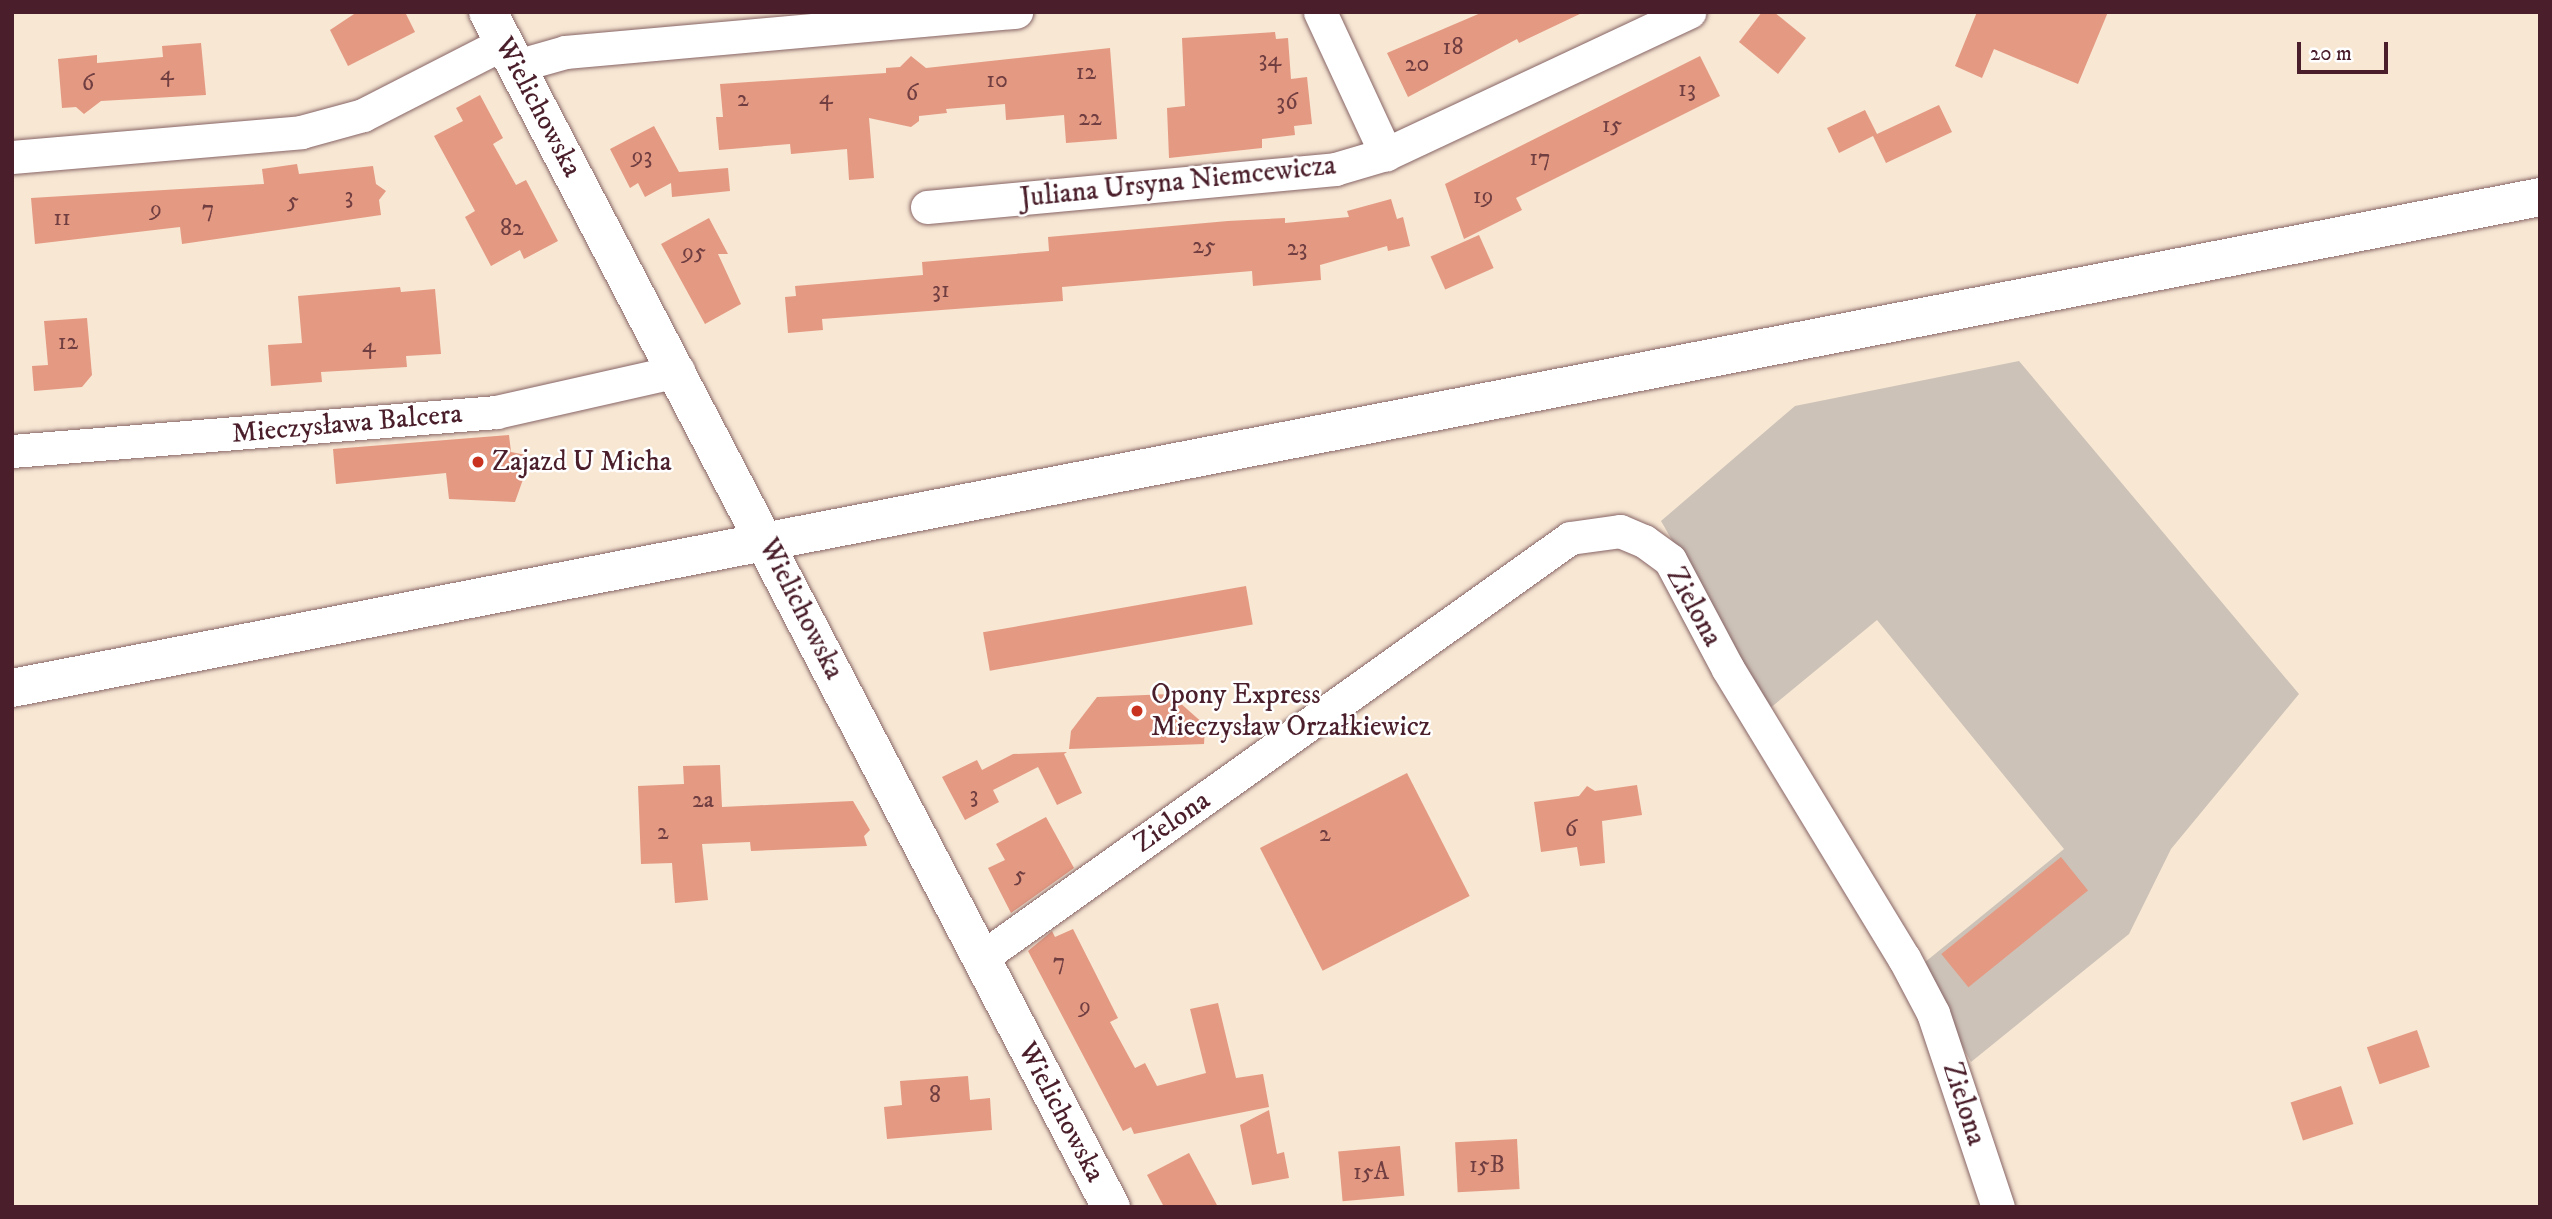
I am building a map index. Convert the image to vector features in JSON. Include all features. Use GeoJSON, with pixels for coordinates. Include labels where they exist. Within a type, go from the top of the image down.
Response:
{"type":"FeatureCollection","features":[{"type":"Feature","properties":{"kind":"main road","name":"Wielichowska"},"geometry":{"type":"LineString","coordinates":[[502,40],[678,371],[1111,1207]]}},
{"type":"Feature","properties":{"kind":"main road"},"geometry":{"type":"LineString","coordinates":[[12,688],[2540,197]]}},
{"type":"Feature","properties":{"kind":"street"},"geometry":{"type":"LineString","coordinates":[[12,158],[301,132],[363,115],[502,40],[565,52],[1016,12]]}},
{"type":"Feature","properties":{"kind":"street"},"geometry":{"type":"LineString","coordinates":[[1320,12],[1386,154]]}},
{"type":"Feature","properties":{"kind":"street","name":"Juliana Ursyna Niemcewicza"},"geometry":{"type":"LineString","coordinates":[[928,207],[1335,169],[1386,154],[1669,17]]}},
{"type":"Feature","properties":{"kind":"street","name":"Mieczysława Balcera"},"geometry":{"type":"LineString","coordinates":[[12,451],[495,412],[678,371]]}},
{"type":"Feature","properties":{"kind":"street","name":"Zielona"},"geometry":{"type":"LineString","coordinates":[[981,958],[1570,538],[1620,531],[1644,541],[1670,560],[1728,668],[1905,958],[1933,1013],[1998,1207]]}},
{"type":"Feature","properties":{"kind":"shaded area"},"geometry":{"type":"Polygon","coordinates":[[[2019,361],[2299,694],[2171,849],[2129,934],[1971,1062],[1919,967],[2064,849],[1877,620],[1769,709],[1661,521],[1795,406],[2019,361]]]}},
{"type":"Feature","properties":{"kind":"building"},"geometry":{"type":"Polygon","coordinates":[[[357,12],[405,12],[415,32],[348,66],[330,30],[357,12]]]}},
{"type":"Feature","properties":{"kind":"building"},"geometry":{"type":"Polygon","coordinates":[[[1483,12],[1584,12],[1519,43],[1517,39],[1408,97],[1387,53],[1483,12]]]}},
{"type":"Feature","properties":{"kind":"building"},"geometry":{"type":"Polygon","coordinates":[[[1762,12],[1774,12],[1806,38],[1778,74],[1739,42],[1762,12]]]}},
{"type":"Feature","properties":{"kind":"building"},"geometry":{"type":"Polygon","coordinates":[[[1977,12],[2108,12],[2078,84],[1994,49],[1982,78],[1955,66],[1977,12]]]}},
{"type":"Feature","properties":{"kind":"building"},"geometry":{"type":"Polygon","coordinates":[[[1275,32],[1276,39],[1288,38],[1291,79],[1307,77],[1312,124],[1294,126],[1295,135],[1262,139],[1262,148],[1169,158],[1167,108],[1185,106],[1182,38],[1275,32]]]}},
{"type":"Feature","properties":{"kind":"building"},"geometry":{"type":"Polygon","coordinates":[[[201,43],[206,95],[101,101],[84,114],[76,107],[62,108],[58,59],[97,55],[97,63],[163,57],[162,46],[201,43]]]}},
{"type":"Feature","properties":{"kind":"building"},"geometry":{"type":"Polygon","coordinates":[[[1110,48],[1117,139],[1066,143],[1064,115],[1006,120],[1005,104],[946,109],[947,113],[919,116],[919,121],[911,127],[869,118],[874,178],[849,180],[847,149],[791,154],[790,144],[719,150],[716,117],[723,117],[720,84],[886,73],[886,68],[900,67],[911,56],[926,68],[1110,48]]]}},
{"type":"Feature","properties":{"kind":"building"},"geometry":{"type":"Polygon","coordinates":[[[1700,56],[1720,96],[1516,198],[1522,210],[1464,239],[1445,184],[1700,56]]]}},
{"type":"Feature","properties":{"kind":"building"},"geometry":{"type":"Polygon","coordinates":[[[480,95],[503,138],[493,144],[516,185],[526,180],[558,241],[524,259],[520,250],[491,266],[465,217],[475,211],[434,136],[463,121],[456,108],[480,95]]]}},
{"type":"Feature","properties":{"kind":"building"},"geometry":{"type":"Polygon","coordinates":[[[1939,105],[1952,132],[1886,163],[1873,136],[1839,153],[1827,128],[1865,110],[1877,134],[1939,105]]]}},
{"type":"Feature","properties":{"kind":"building"},"geometry":{"type":"Polygon","coordinates":[[[654,126],[679,172],[728,168],[730,191],[672,197],[671,183],[645,197],[638,183],[630,188],[610,149],[654,126]]]}},
{"type":"Feature","properties":{"kind":"building"},"geometry":{"type":"Polygon","coordinates":[[[297,164],[299,174],[373,166],[376,184],[386,191],[379,200],[381,215],[182,244],[180,227],[35,244],[31,198],[264,184],[262,169],[297,164]]]}},
{"type":"Feature","properties":{"kind":"building"},"geometry":{"type":"Polygon","coordinates":[[[1391,199],[1397,219],[1403,217],[1410,246],[1388,251],[1387,246],[1320,265],[1321,280],[1253,286],[1252,271],[1062,287],[1063,301],[822,319],[823,330],[788,333],[785,297],[796,296],[795,286],[923,275],[922,262],[1049,251],[1048,237],[1228,221],[1285,218],[1285,223],[1349,217],[1347,211],[1391,199]]]}},
{"type":"Feature","properties":{"kind":"building"},"geometry":{"type":"Polygon","coordinates":[[[709,218],[728,254],[718,254],[741,304],[705,324],[661,244],[709,218]]]}},
{"type":"Feature","properties":{"kind":"building"},"geometry":{"type":"Polygon","coordinates":[[[1479,235],[1494,268],[1445,289],[1431,257],[1479,235]]]}},
{"type":"Feature","properties":{"kind":"building"},"geometry":{"type":"Polygon","coordinates":[[[400,287],[401,292],[435,289],[441,354],[406,356],[407,367],[321,372],[322,382],[271,386],[268,345],[302,343],[298,296],[400,287]]]}},
{"type":"Feature","properties":{"kind":"building"},"geometry":{"type":"Polygon","coordinates":[[[87,318],[92,375],[82,387],[34,391],[32,366],[48,365],[44,321],[87,318]]]}},
{"type":"Feature","properties":{"kind":"building"},"geometry":{"type":"Polygon","coordinates":[[[509,435],[511,452],[526,455],[527,468],[515,502],[449,499],[446,473],[336,484],[333,449],[509,435]]]}},
{"type":"Feature","properties":{"kind":"building"},"geometry":{"type":"Polygon","coordinates":[[[1246,586],[1253,624],[990,671],[983,632],[1246,586]]]}},
{"type":"Feature","properties":{"kind":"building","name":"Opony Express Mieczysław Orzałkiewicz"},"geometry":{"type":"Polygon","coordinates":[[[1170,694],[1205,725],[1204,744],[1069,749],[1071,731],[1097,697],[1170,694]]]}},
{"type":"Feature","properties":{"kind":"building"},"geometry":{"type":"Polygon","coordinates":[[[1067,752],[1064,754],[1082,793],[1057,805],[1038,767],[993,790],[999,802],[965,820],[942,777],[977,760],[982,770],[1013,754],[1067,752]]]}},
{"type":"Feature","properties":{"kind":"building"},"geometry":{"type":"Polygon","coordinates":[[[720,765],[722,807],[853,801],[870,830],[864,836],[867,846],[751,851],[750,842],[702,844],[708,900],[675,903],[672,863],[641,864],[638,786],[684,784],[683,766],[720,765]]]}},
{"type":"Feature","properties":{"kind":"building"},"geometry":{"type":"Polygon","coordinates":[[[1407,773],[1470,896],[1323,971],[1260,848],[1407,773]]]}},
{"type":"Feature","properties":{"kind":"building"},"geometry":{"type":"Polygon","coordinates":[[[1637,785],[1642,815],[1602,821],[1605,863],[1580,866],[1577,847],[1541,852],[1534,802],[1579,796],[1587,786],[1595,791],[1637,785]]]}},
{"type":"Feature","properties":{"kind":"building"},"geometry":{"type":"Polygon","coordinates":[[[1046,817],[1074,868],[1011,913],[988,868],[1005,860],[996,844],[1046,817]]]}},
{"type":"Feature","properties":{"kind":"building"},"geometry":{"type":"Polygon","coordinates":[[[2061,857],[2088,890],[1968,987],[1941,954],[2061,857]]]}},
{"type":"Feature","properties":{"kind":"building"},"geometry":{"type":"Polygon","coordinates":[[[1073,929],[1118,1018],[1110,1022],[1135,1068],[1145,1063],[1157,1086],[1206,1073],[1190,1009],[1218,1003],[1236,1078],[1263,1074],[1269,1107],[1134,1134],[1131,1127],[1123,1131],[1028,951],[1052,931],[1055,937],[1073,929]]]}},
{"type":"Feature","properties":{"kind":"building"},"geometry":{"type":"Polygon","coordinates":[[[2417,1030],[2430,1067],[2380,1084],[2367,1047],[2417,1030]]]}},
{"type":"Feature","properties":{"kind":"building"},"geometry":{"type":"Polygon","coordinates":[[[968,1076],[970,1100],[990,1098],[992,1130],[887,1139],[884,1107],[902,1105],[900,1081],[968,1076]]]}},
{"type":"Feature","properties":{"kind":"building"},"geometry":{"type":"Polygon","coordinates":[[[2341,1086],[2353,1124],[2303,1140],[2291,1102],[2341,1086]]]}},
{"type":"Feature","properties":{"kind":"building"},"geometry":{"type":"Polygon","coordinates":[[[1269,1110],[1277,1154],[1284,1152],[1289,1178],[1252,1185],[1240,1125],[1269,1110]]]}},
{"type":"Feature","properties":{"kind":"building"},"geometry":{"type":"Polygon","coordinates":[[[1517,1139],[1520,1189],[1458,1192],[1455,1142],[1517,1139]]]}},
{"type":"Feature","properties":{"kind":"building"},"geometry":{"type":"Polygon","coordinates":[[[1400,1146],[1404,1196],[1343,1201],[1338,1151],[1400,1146]]]}},
{"type":"Feature","properties":{"kind":"building"},"geometry":{"type":"Polygon","coordinates":[[[1189,1153],[1218,1207],[1164,1207],[1147,1175],[1189,1153]]]}},
{"type":"Feature","properties":{"kind":"place","name":"Zajazd U Micha"},"geometry":{"type":"Point","coordinates":[478,462]}},
{"type":"Feature","properties":{"kind":"place","name":"Opony Express Mieczysław Orzałkiewicz"},"geometry":{"type":"Point","coordinates":[1137,711]}}]}
